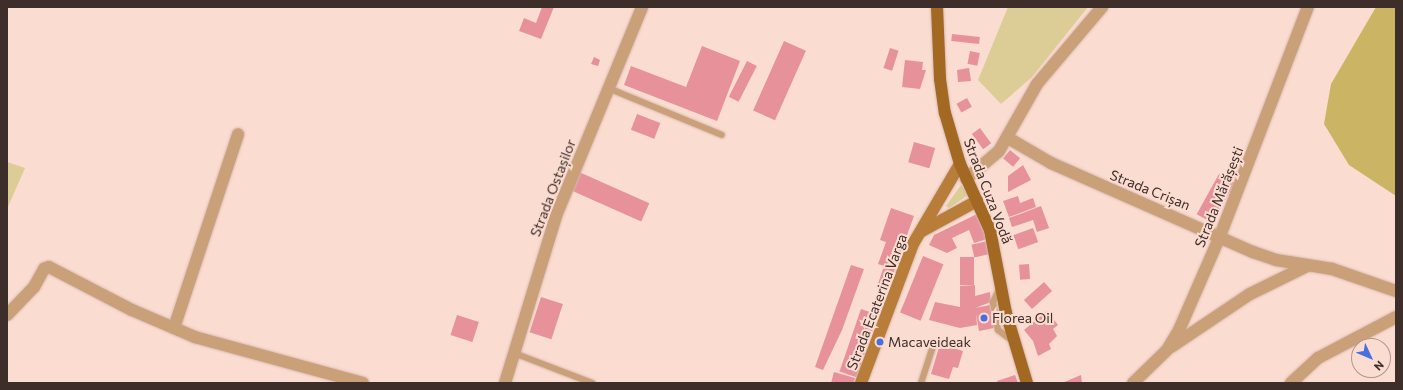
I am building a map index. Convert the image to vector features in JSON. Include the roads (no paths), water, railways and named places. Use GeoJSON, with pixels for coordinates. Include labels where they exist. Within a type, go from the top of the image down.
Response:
{"type":"FeatureCollection","features":[{"type":"Feature","properties":{"kind":"main road","name":"Strada Cuza Vodă"},"geometry":{"type":"LineString","coordinates":[[937,7],[940,79],[945,113],[960,164],[992,237],[1014,342],[1027,383]]}},
{"type":"Feature","properties":{"kind":"main road","name":"Strada Ecaterina Varga"},"geometry":{"type":"LineString","coordinates":[[861,383],[906,262],[921,231],[960,164]]}},
{"type":"Feature","properties":{"kind":"main road","name":"Strada Ecaterina Varga"},"geometry":{"type":"LineString","coordinates":[[921,231],[977,201]]}},
{"type":"Feature","properties":{"kind":"street","name":"Strada Ostașilor"},"geometry":{"type":"LineString","coordinates":[[504,383],[556,216],[642,7]]}},
{"type":"Feature","properties":{"kind":"street"},"geometry":{"type":"LineString","coordinates":[[966,178],[987,162],[1008,138],[1037,84],[1102,7]]}},
{"type":"Feature","properties":{"kind":"street","name":"Strada Mărășești"},"geometry":{"type":"LineString","coordinates":[[1133,383],[1167,350],[1220,236],[1308,7]]}},
{"type":"Feature","properties":{"kind":"street"},"geometry":{"type":"LineString","coordinates":[[174,328],[238,134]]}},
{"type":"Feature","properties":{"kind":"street","name":"Strada Crișan"},"geometry":{"type":"LineString","coordinates":[[1008,138],[1051,163],[1258,254],[1307,266],[1332,270],[1396,291]]}},
{"type":"Feature","properties":{"kind":"street"},"geometry":{"type":"LineString","coordinates":[[1167,350],[1250,294],[1307,266]]}},
{"type":"Feature","properties":{"kind":"street"},"geometry":{"type":"LineString","coordinates":[[7,315],[34,287],[44,269],[50,267],[174,328],[212,343],[363,383]]}},
{"type":"Feature","properties":{"kind":"street"},"geometry":{"type":"LineString","coordinates":[[1291,383],[1318,358],[1396,317]]}},
{"type":"Feature","properties":{"kind":"lane"},"geometry":{"type":"LineString","coordinates":[[608,88],[722,135]]}},
{"type":"Feature","properties":{"kind":"lane"},"geometry":{"type":"LineString","coordinates":[[921,383],[933,345]]}},
{"type":"Feature","properties":{"kind":"lane"},"geometry":{"type":"LineString","coordinates":[[514,353],[592,383]]}},
{"type":"Feature","properties":{"kind":"place","name":"Florea Oil"},"geometry":{"type":"Point","coordinates":[984,318]}},
{"type":"Feature","properties":{"kind":"place","name":"Macaveideak"},"geometry":{"type":"Point","coordinates":[880,342]}}]}
